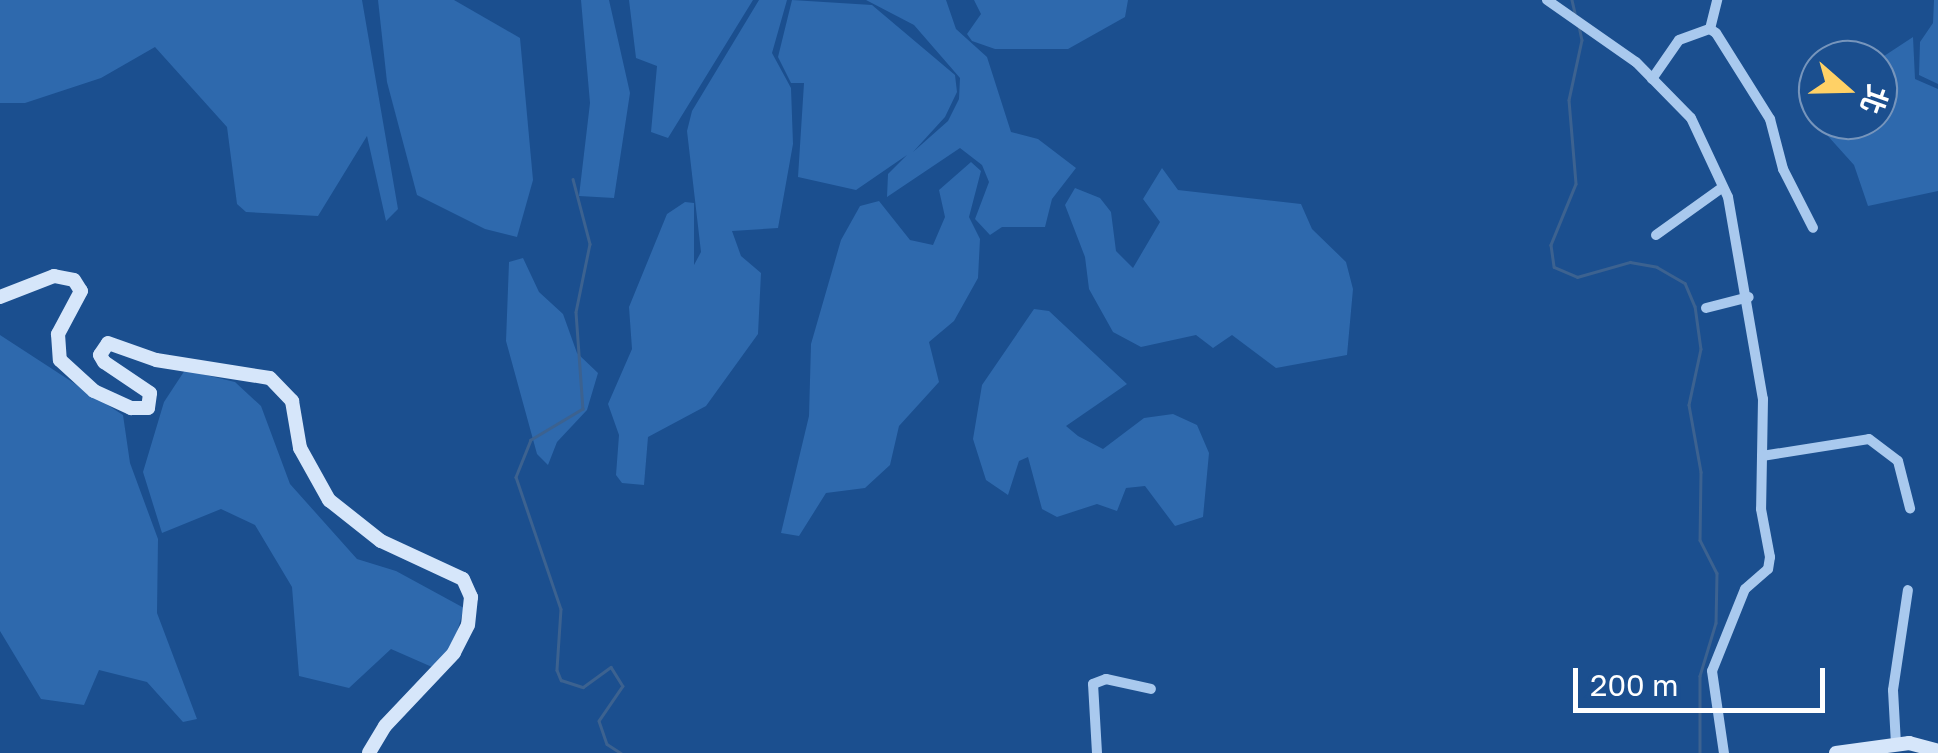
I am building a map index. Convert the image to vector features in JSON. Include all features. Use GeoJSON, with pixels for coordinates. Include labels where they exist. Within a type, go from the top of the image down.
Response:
{"type":"FeatureCollection","features":[{"type":"Feature","properties":{"kind":"main road"},"geometry":{"type":"LineString","coordinates":[[0,297],[54,276],[74,280],[81,291],[58,334],[60,360],[94,392],[131,408],[148,408],[150,392],[104,362],[100,355],[108,343],[156,360],[270,378],[292,401],[300,448],[329,500],[381,541],[463,579],[471,597],[468,625],[454,653],[385,726],[369,753]]}},
{"type":"Feature","properties":{"kind":"main road"},"geometry":{"type":"LineString","coordinates":[[1836,753],[1896,744],[1938,751]]}},
{"type":"Feature","properties":{"kind":"street"},"geometry":{"type":"LineString","coordinates":[[1547,0],[1652,79],[1697,128],[1723,187],[1732,248],[1749,297],[1763,399],[1768,569],[1745,589],[1712,671],[1724,753]]}},
{"type":"Feature","properties":{"kind":"street"},"geometry":{"type":"LineString","coordinates":[[1718,0],[1710,29],[1770,119],[1783,170],[1812,228]]}},
{"type":"Feature","properties":{"kind":"street"},"geometry":{"type":"LineString","coordinates":[[1652,79],[1679,40],[1710,29]]}},
{"type":"Feature","properties":{"kind":"street"},"geometry":{"type":"LineString","coordinates":[[1656,235],[1723,187]]}},
{"type":"Feature","properties":{"kind":"street"},"geometry":{"type":"LineString","coordinates":[[1706,308],[1749,297]]}},
{"type":"Feature","properties":{"kind":"street"},"geometry":{"type":"LineString","coordinates":[[1762,456],[1869,439],[1898,460],[1910,508]]}},
{"type":"Feature","properties":{"kind":"street"},"geometry":{"type":"LineString","coordinates":[[1896,744],[1893,690],[1908,590]]}},
{"type":"Feature","properties":{"kind":"street"},"geometry":{"type":"LineString","coordinates":[[1097,753],[1094,684],[1106,679],[1151,688]]}},
{"type":"Feature","properties":{"kind":"shaded area"},"geometry":{"type":"Polygon","coordinates":[[[0,0],[362,0],[398,209],[386,221],[367,136],[318,216],[246,212],[237,204],[227,127],[155,47],[101,78],[25,103],[0,103],[0,0]]]}},
{"type":"Feature","properties":{"kind":"shaded area"},"geometry":{"type":"Polygon","coordinates":[[[378,0],[454,0],[520,38],[533,180],[517,237],[485,229],[417,195],[387,82],[378,0]]]}},
{"type":"Feature","properties":{"kind":"shaded area"},"geometry":{"type":"Polygon","coordinates":[[[581,0],[609,0],[630,93],[614,198],[579,196],[590,103],[581,0]]]}},
{"type":"Feature","properties":{"kind":"shaded area"},"geometry":{"type":"Polygon","coordinates":[[[629,0],[753,0],[668,138],[651,132],[657,66],[636,58],[629,0]]]}},
{"type":"Feature","properties":{"kind":"shaded area"},"geometry":{"type":"Polygon","coordinates":[[[759,0],[787,0],[772,53],[791,88],[793,144],[778,228],[732,231],[741,256],[761,273],[758,334],[706,406],[648,437],[644,485],[622,483],[616,475],[619,435],[608,404],[632,349],[629,307],[667,214],[685,202],[694,203],[694,265],[701,252],[687,131],[692,111],[759,0]]]}},
{"type":"Feature","properties":{"kind":"shaded area"},"geometry":{"type":"Polygon","coordinates":[[[792,0],[872,5],[955,75],[957,92],[945,117],[913,152],[948,121],[959,99],[960,78],[914,25],[866,0],[946,0],[956,29],[987,57],[1011,132],[1038,139],[1076,168],[1052,199],[1045,227],[1002,227],[990,235],[975,219],[989,182],[982,165],[960,148],[887,197],[888,174],[907,155],[856,190],[798,177],[804,83],[791,83],[778,57],[792,0]]]}},
{"type":"Feature","properties":{"kind":"shaded area"},"geometry":{"type":"Polygon","coordinates":[[[974,0],[1128,0],[1125,17],[1068,49],[995,49],[972,41],[967,34],[981,14],[974,0]]]}},
{"type":"Feature","properties":{"kind":"shaded area"},"geometry":{"type":"Polygon","coordinates":[[[1934,0],[1938,0],[1938,84],[1919,75],[1920,42],[1933,23],[1934,0]]]}},
{"type":"Feature","properties":{"kind":"shaded area"},"geometry":{"type":"Polygon","coordinates":[[[1913,37],[1915,79],[1938,89],[1938,191],[1868,206],[1854,165],[1832,140],[1898,140],[1898,47],[1913,37]]]}},
{"type":"Feature","properties":{"kind":"shaded area"},"geometry":{"type":"Polygon","coordinates":[[[971,162],[981,171],[969,217],[980,239],[978,278],[954,321],[929,342],[939,382],[899,426],[890,465],[865,488],[826,493],[799,536],[781,533],[809,416],[811,344],[841,240],[860,206],[879,201],[910,240],[933,245],[945,217],[939,190],[971,162]]]}},
{"type":"Feature","properties":{"kind":"shaded area"},"geometry":{"type":"Polygon","coordinates":[[[1162,168],[1178,190],[1301,204],[1312,229],[1346,262],[1353,289],[1347,355],[1276,368],[1232,335],[1213,348],[1196,335],[1141,347],[1113,332],[1089,289],[1085,257],[1065,205],[1075,188],[1100,198],[1111,212],[1116,251],[1133,268],[1160,222],[1143,199],[1162,168]]]}},
{"type":"Feature","properties":{"kind":"shaded area"},"geometry":{"type":"Polygon","coordinates":[[[523,258],[539,292],[563,314],[577,353],[598,373],[587,410],[557,442],[548,465],[537,454],[506,341],[509,262],[523,258]]]}},
{"type":"Feature","properties":{"kind":"shaded area"},"geometry":{"type":"Polygon","coordinates":[[[1034,309],[1049,311],[1127,384],[1066,426],[1078,436],[1103,449],[1144,418],[1173,414],[1197,425],[1209,453],[1203,517],[1175,526],[1145,486],[1126,488],[1117,511],[1097,504],[1057,517],[1042,509],[1028,457],[1019,461],[1008,495],[986,480],[973,439],[982,385],[1034,309]]]}},
{"type":"Feature","properties":{"kind":"shaded area"},"geometry":{"type":"Polygon","coordinates":[[[0,335],[123,415],[130,463],[158,539],[157,613],[197,719],[183,722],[147,682],[99,670],[84,705],[41,699],[0,631],[0,335]]]}},
{"type":"Feature","properties":{"kind":"shaded area"},"geometry":{"type":"Polygon","coordinates":[[[185,370],[235,382],[261,406],[290,484],[357,559],[396,571],[464,608],[453,646],[432,667],[391,649],[349,688],[299,676],[292,587],[255,525],[221,509],[162,533],[143,472],[164,402],[185,370]]]}},
{"type":"Feature","properties":{"kind":"waterway"},"geometry":{"type":"LineString","coordinates":[[1572,0],[1575,13]]}},
{"type":"Feature","properties":{"kind":"waterway"},"geometry":{"type":"LineString","coordinates":[[1579,26],[1582,40],[1569,100],[1576,184],[1551,245],[1554,267],[1577,277],[1630,262],[1657,267],[1685,283],[1695,306],[1701,349],[1689,405],[1701,472],[1700,540],[1717,573],[1716,623],[1700,676],[1700,752]]}},
{"type":"Feature","properties":{"kind":"waterway"},"geometry":{"type":"LineString","coordinates":[[573,179],[590,244],[576,312],[583,409],[531,440],[516,477],[561,609],[557,670],[561,680],[583,687],[611,667],[623,686],[599,721],[607,744],[621,753]]}}]}
